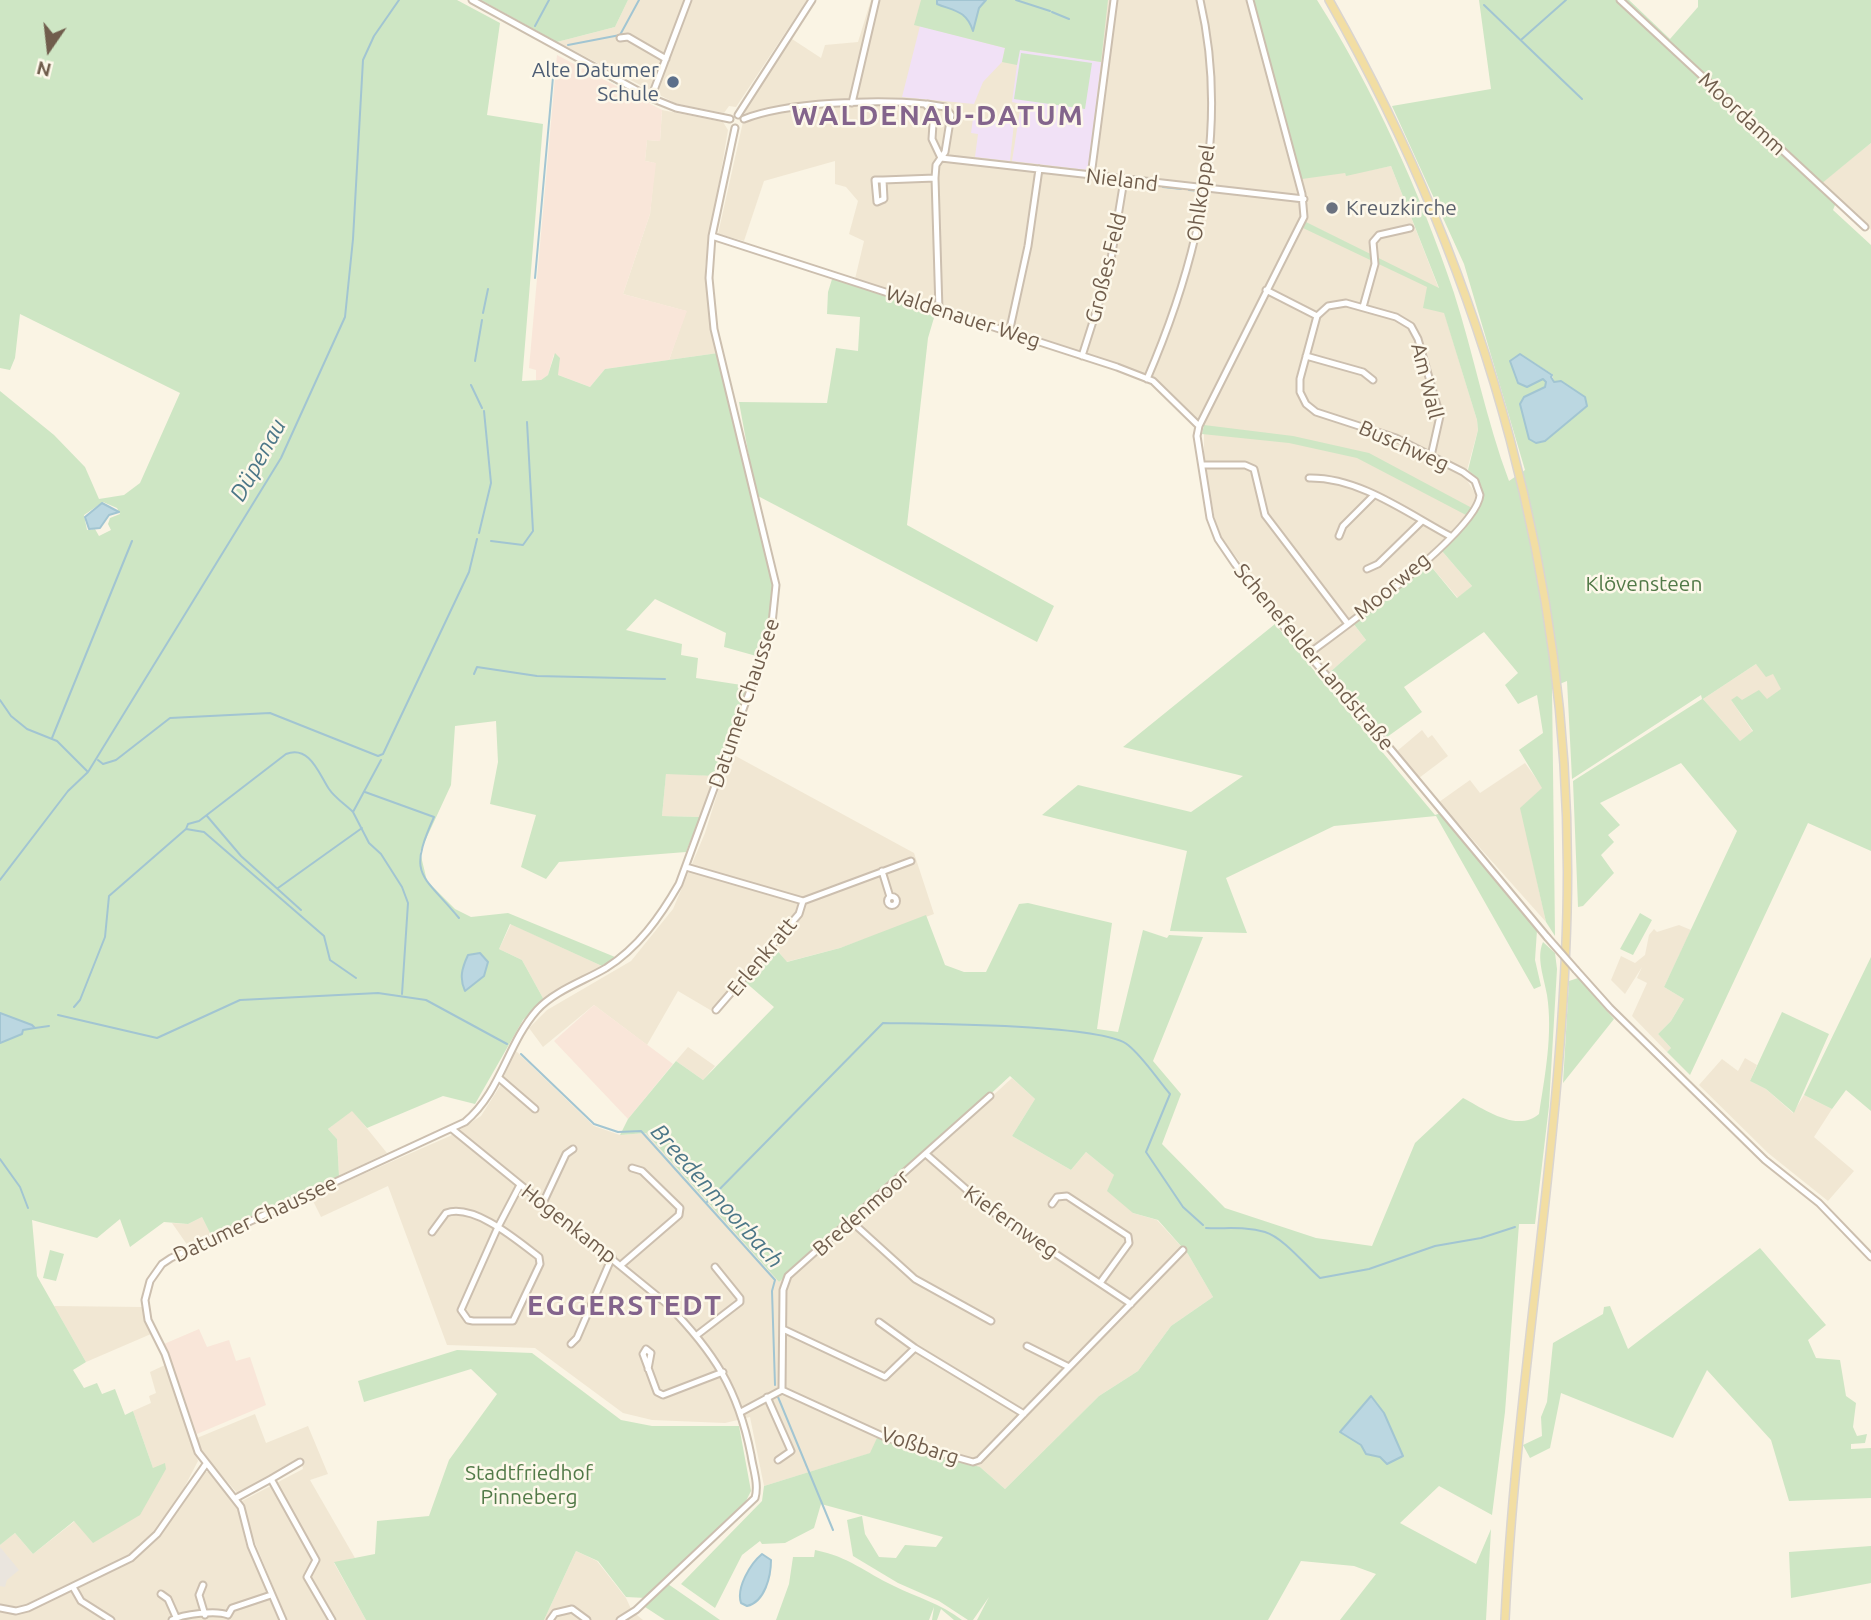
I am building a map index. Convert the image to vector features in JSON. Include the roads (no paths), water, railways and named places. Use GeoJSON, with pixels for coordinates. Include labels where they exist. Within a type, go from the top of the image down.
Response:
{"type":"FeatureCollection","features":[{"type":"Feature","properties":{"kind":"main road"},"geometry":{"type":"LineString","coordinates":[[1329,0],[1387,108],[1424,188],[1487,356],[1517,462],[1535,543],[1557,693],[1567,845],[1563,985],[1553,1130],[1516,1442],[1505,1620]]}},
{"type":"Feature","properties":{"kind":"street"},"geometry":{"type":"LineString","coordinates":[[472,0],[651,99],[678,108],[730,119],[769,111],[852,103],[899,101],[927,104],[935,109],[945,107],[951,115],[945,152],[936,165],[935,178],[939,310]]}},
{"type":"Feature","properties":{"kind":"street"},"geometry":{"type":"LineString","coordinates":[[651,99],[688,0]]}},
{"type":"Feature","properties":{"kind":"street"},"geometry":{"type":"LineString","coordinates":[[730,119],[735,128],[742,127],[741,117],[812,0]]}},
{"type":"Feature","properties":{"kind":"street"},"geometry":{"type":"LineString","coordinates":[[852,103],[876,0]]}},
{"type":"Feature","properties":{"kind":"street"},"geometry":{"type":"LineString","coordinates":[[1091,176],[1114,0]]}},
{"type":"Feature","properties":{"kind":"street","name":"Ohlkoppel"},"geometry":{"type":"LineString","coordinates":[[1147,379],[1188,270],[1205,189],[1210,145],[1209,75],[1200,0]]}},
{"type":"Feature","properties":{"kind":"street"},"geometry":{"type":"LineString","coordinates":[[1199,426],[1266,290],[1303,223],[1304,200],[1250,0]]}},
{"type":"Feature","properties":{"kind":"street","name":"Moordamm"},"geometry":{"type":"LineString","coordinates":[[1620,0],[1865,227]]}},
{"type":"Feature","properties":{"kind":"street"},"geometry":{"type":"LineString","coordinates":[[620,38],[628,37],[666,59]]}},
{"type":"Feature","properties":{"kind":"street"},"geometry":{"type":"LineString","coordinates":[[935,109],[932,139],[941,158]]}},
{"type":"Feature","properties":{"kind":"street","name":"Datumer Chaussee"},"geometry":{"type":"LineString","coordinates":[[283,1620],[251,1546],[236,1498],[198,1452],[165,1354],[148,1320],[146,1291],[155,1272],[172,1258],[452,1129],[480,1108],[499,1078],[527,1023],[539,1007],[609,967],[632,948],[659,916],[686,867],[771,633],[776,610],[776,585],[714,329],[709,270],[712,236],[735,128]]}},
{"type":"Feature","properties":{"kind":"street","name":"Nieland"},"geometry":{"type":"LineString","coordinates":[[941,158],[1304,200]]}},
{"type":"Feature","properties":{"kind":"street"},"geometry":{"type":"LineString","coordinates":[[1009,333],[1039,169]]}},
{"type":"Feature","properties":{"kind":"street"},"geometry":{"type":"LineString","coordinates":[[883,180],[935,178]]}},
{"type":"Feature","properties":{"kind":"street","name":"Großes Feld"},"geometry":{"type":"LineString","coordinates":[[1082,356],[1109,271],[1125,180]]}},
{"type":"Feature","properties":{"kind":"street"},"geometry":{"type":"LineString","coordinates":[[1363,307],[1375,264],[1373,243],[1380,235],[1410,228]]}},
{"type":"Feature","properties":{"kind":"street","name":"Waldenauer Weg"},"geometry":{"type":"LineString","coordinates":[[712,236],[1147,379],[1199,426]]}},
{"type":"Feature","properties":{"kind":"street"},"geometry":{"type":"LineString","coordinates":[[1266,290],[1317,316]]}},
{"type":"Feature","properties":{"kind":"street","name":"Am Wall"},"geometry":{"type":"LineString","coordinates":[[1317,316],[1335,303],[1363,307],[1401,319],[1415,331],[1440,416],[1432,456]]}},
{"type":"Feature","properties":{"kind":"street","name":"Buschweg"},"geometry":{"type":"LineString","coordinates":[[1317,316],[1299,385],[1302,398],[1310,409],[1376,429],[1432,456],[1475,481],[1480,495],[1472,514]]}},
{"type":"Feature","properties":{"kind":"street"},"geometry":{"type":"LineString","coordinates":[[1306,356],[1363,372],[1373,380]]}},
{"type":"Feature","properties":{"kind":"street","name":"Schenefelder Landstraße"},"geometry":{"type":"LineString","coordinates":[[1199,426],[1210,518],[1218,539],[1278,620],[1610,1008],[1771,1165],[1819,1203],[1871,1258]]}},
{"type":"Feature","properties":{"kind":"street"},"geometry":{"type":"LineString","coordinates":[[1202,465],[1245,465],[1254,469],[1265,515],[1348,624]]}},
{"type":"Feature","properties":{"kind":"street"},"geometry":{"type":"LineString","coordinates":[[1309,478],[1345,482],[1450,536]]}},
{"type":"Feature","properties":{"kind":"street"},"geometry":{"type":"LineString","coordinates":[[1339,536],[1343,526],[1373,496]]}},
{"type":"Feature","properties":{"kind":"street","name":"Moorweg"},"geometry":{"type":"LineString","coordinates":[[1308,653],[1399,584],[1472,514]]}},
{"type":"Feature","properties":{"kind":"street"},"geometry":{"type":"LineString","coordinates":[[1367,569],[1378,565],[1422,521]]}},
{"type":"Feature","properties":{"kind":"street"},"geometry":{"type":"LineString","coordinates":[[686,867],[803,901],[911,861]]}},
{"type":"Feature","properties":{"kind":"street"},"geometry":{"type":"LineString","coordinates":[[882,872],[890,897]]}},
{"type":"Feature","properties":{"kind":"street","name":"Erlenkratt"},"geometry":{"type":"LineString","coordinates":[[716,1010],[799,914],[803,901]]}},
{"type":"Feature","properties":{"kind":"street"},"geometry":{"type":"LineString","coordinates":[[499,1078],[535,1109]]}},
{"type":"Feature","properties":{"kind":"street","name":"Bredenmoor"},"geometry":{"type":"LineString","coordinates":[[782,1390],[783,1290],[789,1276],[990,1096]]}},
{"type":"Feature","properties":{"kind":"street","name":"Hogenkamp"},"geometry":{"type":"LineString","coordinates":[[452,1129],[621,1265],[697,1335],[723,1372],[741,1412],[757,1486],[755,1498],[636,1610],[620,1620]]}},
{"type":"Feature","properties":{"kind":"street"},"geometry":{"type":"LineString","coordinates":[[543,1203],[566,1154],[573,1149]]}},
{"type":"Feature","properties":{"kind":"street","name":"Kiefernweg"},"geometry":{"type":"LineString","coordinates":[[927,1155],[991,1211],[1131,1304]]}},
{"type":"Feature","properties":{"kind":"street"},"geometry":{"type":"LineString","coordinates":[[621,1265],[679,1214],[680,1209],[642,1171],[632,1168]]}},
{"type":"Feature","properties":{"kind":"street"},"geometry":{"type":"LineString","coordinates":[[432,1232],[450,1211],[490,1222],[498,1227],[539,1257],[540,1264],[513,1321],[468,1320],[461,1310],[498,1227],[520,1185]]}},
{"type":"Feature","properties":{"kind":"street","name":"Kiefernweg"},"geometry":{"type":"LineString","coordinates":[[1052,1205],[1057,1197],[1067,1196],[1128,1236],[1129,1243],[1100,1283]]}},
{"type":"Feature","properties":{"kind":"street"},"geometry":{"type":"LineString","coordinates":[[852,1222],[915,1279],[991,1321]]}},
{"type":"Feature","properties":{"kind":"street","name":"Voßbarg"},"geometry":{"type":"LineString","coordinates":[[782,1390],[887,1438],[972,1462],[979,1460],[1183,1250]]}},
{"type":"Feature","properties":{"kind":"street"},"geometry":{"type":"LineString","coordinates":[[571,1344],[577,1338],[612,1258]]}},
{"type":"Feature","properties":{"kind":"street"},"geometry":{"type":"LineString","coordinates":[[697,1335],[740,1302],[740,1298],[715,1267]]}},
{"type":"Feature","properties":{"kind":"street"},"geometry":{"type":"LineString","coordinates":[[879,1322],[915,1348],[1024,1414]]}},
{"type":"Feature","properties":{"kind":"street"},"geometry":{"type":"LineString","coordinates":[[783,1329],[885,1377],[915,1348]]}},
{"type":"Feature","properties":{"kind":"street"},"geometry":{"type":"LineString","coordinates":[[1027,1346],[1069,1367]]}},
{"type":"Feature","properties":{"kind":"street"},"geometry":{"type":"LineString","coordinates":[[648,1369],[657,1392],[663,1395],[723,1372]]}},
{"type":"Feature","properties":{"kind":"street"},"geometry":{"type":"LineString","coordinates":[[741,1412],[782,1390]]}},
{"type":"Feature","properties":{"kind":"street"},"geometry":{"type":"LineString","coordinates":[[767,1397],[791,1451],[778,1460]]}},
{"type":"Feature","properties":{"kind":"street"},"geometry":{"type":"LineString","coordinates":[[236,1498],[300,1462]]}},
{"type":"Feature","properties":{"kind":"street"},"geometry":{"type":"LineString","coordinates":[[0,1608],[16,1611],[28,1608],[118,1567],[141,1550],[165,1525],[206,1464]]}},
{"type":"Feature","properties":{"kind":"street"},"geometry":{"type":"LineString","coordinates":[[271,1479],[316,1560],[307,1577],[331,1620]]}},
{"type":"Feature","properties":{"kind":"street"},"geometry":{"type":"LineString","coordinates":[[203,1585],[199,1595],[205,1615]]}},
{"type":"Feature","properties":{"kind":"street"},"geometry":{"type":"LineString","coordinates":[[73,1587],[81,1601],[111,1620]]}},
{"type":"Feature","properties":{"kind":"street"},"geometry":{"type":"LineString","coordinates":[[161,1594],[168,1600],[174,1619],[220,1611],[228,1615],[232,1608],[271,1595]]}},
{"type":"Feature","properties":{"kind":"street"},"geometry":{"type":"LineString","coordinates":[[550,1620],[555,1613],[572,1609],[587,1620]]}},
{"type":"Feature","properties":{"kind":"water"},"geometry":{"type":"Polygon","coordinates":[[[937,0],[986,0],[979,8],[973,31],[963,15],[937,4],[937,0]]]}},
{"type":"Feature","properties":{"kind":"water"},"geometry":{"type":"Polygon","coordinates":[[[1520,354],[1552,375],[1554,382],[1561,381],[1585,397],[1587,406],[1545,441],[1536,443],[1529,439],[1520,404],[1524,397],[1545,387],[1546,382],[1543,379],[1527,387],[1518,383],[1510,361],[1520,354]]]}},
{"type":"Feature","properties":{"kind":"water"},"geometry":{"type":"Polygon","coordinates":[[[102,503],[119,512],[109,515],[100,528],[89,529],[85,517],[102,503]]]}},
{"type":"Feature","properties":{"kind":"water"},"geometry":{"type":"Polygon","coordinates":[[[480,953],[488,962],[484,976],[465,991],[462,977],[466,960],[468,955],[480,953]]]}},
{"type":"Feature","properties":{"kind":"water"},"geometry":{"type":"Polygon","coordinates":[[[0,1013],[35,1028],[23,1030],[22,1034],[0,1043],[0,1013]]]}},
{"type":"Feature","properties":{"kind":"water"},"geometry":{"type":"Polygon","coordinates":[[[1371,1396],[1384,1413],[1403,1456],[1387,1464],[1380,1457],[1366,1454],[1361,1445],[1340,1432],[1371,1396]]]}},
{"type":"Feature","properties":{"kind":"water"},"geometry":{"type":"Polygon","coordinates":[[[762,1554],[771,1560],[768,1581],[763,1594],[747,1606],[741,1603],[740,1590],[749,1570],[762,1554]]]}},
{"type":"Feature","properties":{"kind":"waterway","name":"Düpenau"},"geometry":{"type":"LineString","coordinates":[[0,880],[68,791],[88,772],[281,458],[345,317],[353,239],[363,60],[374,36],[399,0]]}},
{"type":"Feature","properties":{"kind":"waterway"},"geometry":{"type":"LineString","coordinates":[[535,26],[549,0]]}},
{"type":"Feature","properties":{"kind":"waterway"},"geometry":{"type":"LineString","coordinates":[[568,45],[620,35],[639,0]]}},
{"type":"Feature","properties":{"kind":"waterway"},"geometry":{"type":"LineString","coordinates":[[1016,0],[1050,11]]}},
{"type":"Feature","properties":{"kind":"waterway"},"geometry":{"type":"LineString","coordinates":[[1522,39],[1566,0]]}},
{"type":"Feature","properties":{"kind":"waterway"},"geometry":{"type":"LineString","coordinates":[[1484,5],[1582,99]]}},
{"type":"Feature","properties":{"kind":"waterway"},"geometry":{"type":"LineString","coordinates":[[1052,12],[1069,19]]}},
{"type":"Feature","properties":{"kind":"waterway"},"geometry":{"type":"LineString","coordinates":[[575,60],[636,94]]}},
{"type":"Feature","properties":{"kind":"waterway"},"geometry":{"type":"LineString","coordinates":[[535,278],[553,77]]}},
{"type":"Feature","properties":{"kind":"waterway"},"geometry":{"type":"LineString","coordinates":[[1127,183],[1155,186]]}},
{"type":"Feature","properties":{"kind":"waterway"},"geometry":{"type":"LineString","coordinates":[[1163,187],[1181,189]]}},
{"type":"Feature","properties":{"kind":"waterway"},"geometry":{"type":"LineString","coordinates":[[1189,190],[1200,191]]}},
{"type":"Feature","properties":{"kind":"waterway"},"geometry":{"type":"LineString","coordinates":[[483,313],[488,289]]}},
{"type":"Feature","properties":{"kind":"waterway"},"geometry":{"type":"LineString","coordinates":[[475,361],[482,320]]}},
{"type":"Feature","properties":{"kind":"waterway"},"geometry":{"type":"LineString","coordinates":[[471,385],[482,408]]}},
{"type":"Feature","properties":{"kind":"waterway"},"geometry":{"type":"LineString","coordinates":[[479,533],[491,483],[484,411]]}},
{"type":"Feature","properties":{"kind":"waterway"},"geometry":{"type":"LineString","coordinates":[[491,541],[523,545],[533,531],[527,422]]}},
{"type":"Feature","properties":{"kind":"waterway"},"geometry":{"type":"LineString","coordinates":[[98,760],[103,764],[116,760],[170,718],[270,713],[378,756],[383,754],[469,572],[477,539]]}},
{"type":"Feature","properties":{"kind":"waterway"},"geometry":{"type":"LineString","coordinates":[[52,738],[132,541]]}},
{"type":"Feature","properties":{"kind":"waterway"},"geometry":{"type":"LineString","coordinates":[[474,674],[477,667],[537,676],[665,679]]}},
{"type":"Feature","properties":{"kind":"waterway"},"geometry":{"type":"LineString","coordinates":[[0,700],[11,716],[27,729],[57,741],[88,772]]}},
{"type":"Feature","properties":{"kind":"waterway"},"geometry":{"type":"LineString","coordinates":[[74,1007],[80,1000],[105,937],[109,896],[186,829],[188,824],[199,821],[286,754],[294,752],[308,757],[331,792],[353,812]]}},
{"type":"Feature","properties":{"kind":"waterway"},"geometry":{"type":"LineString","coordinates":[[381,760],[353,812],[369,843],[381,854],[402,887],[408,903],[402,994]]}},
{"type":"Feature","properties":{"kind":"waterway"},"geometry":{"type":"LineString","coordinates":[[365,792],[434,817],[421,852],[422,873],[459,918]]}},
{"type":"Feature","properties":{"kind":"waterway"},"geometry":{"type":"LineString","coordinates":[[207,816],[241,856],[301,910]]}},
{"type":"Feature","properties":{"kind":"waterway"},"geometry":{"type":"LineString","coordinates":[[278,888],[362,828]]}},
{"type":"Feature","properties":{"kind":"waterway"},"geometry":{"type":"LineString","coordinates":[[186,829],[204,832],[324,936],[330,960],[356,978]]}},
{"type":"Feature","properties":{"kind":"waterway","name":"Breedenmoorbach"},"geometry":{"type":"LineString","coordinates":[[58,1015],[157,1038],[240,1000],[378,993],[426,1000],[507,1044]]}},
{"type":"Feature","properties":{"kind":"waterway"},"geometry":{"type":"LineString","coordinates":[[706,1203],[883,1023],[1012,1026],[1112,1038],[1128,1045],[1139,1056],[1170,1094],[1146,1152],[1183,1207],[1203,1225]]}},
{"type":"Feature","properties":{"kind":"waterway"},"geometry":{"type":"LineString","coordinates":[[35,1028],[49,1026]]}},
{"type":"Feature","properties":{"kind":"waterway","name":"Breedenmoorbach"},"geometry":{"type":"LineString","coordinates":[[521,1054],[594,1124],[618,1132],[641,1131],[775,1280],[772,1291],[775,1385]]}},
{"type":"Feature","properties":{"kind":"waterway"},"geometry":{"type":"LineString","coordinates":[[0,1159],[20,1187],[28,1208]]}},
{"type":"Feature","properties":{"kind":"waterway"},"geometry":{"type":"LineString","coordinates":[[1206,1228],[1243,1228],[1272,1235],[1320,1278],[1369,1269],[1435,1246],[1481,1238],[1515,1227]]}},
{"type":"Feature","properties":{"kind":"waterway","name":"Breedenmoorbach"},"geometry":{"type":"LineString","coordinates":[[778,1397],[833,1530]]}},
{"type":"Feature","properties":{"kind":"place","name":"Alte Datumer Schule"},"geometry":{"type":"Point","coordinates":[673,82]}},
{"type":"Feature","properties":{"kind":"place","name":"Kreuzkirche"},"geometry":{"type":"Point","coordinates":[1332,208]}},
{"type":"Feature","properties":{"kind":"district","name":"WALDENAU-DATUM"},"geometry":{"type":"Point","coordinates":[938,116]}},
{"type":"Feature","properties":{"kind":"district","name":"EGGERSTEDT"},"geometry":{"type":"Point","coordinates":[625,1306]}},
{"type":"Feature","properties":{"kind":"park label","name":"Klövensteen"},"geometry":{"type":"Point","coordinates":[1644,584]}},
{"type":"Feature","properties":{"kind":"park label","name":"Stadtfriedhof Pinneberg"},"geometry":{"type":"Point","coordinates":[529,1485]}}]}
